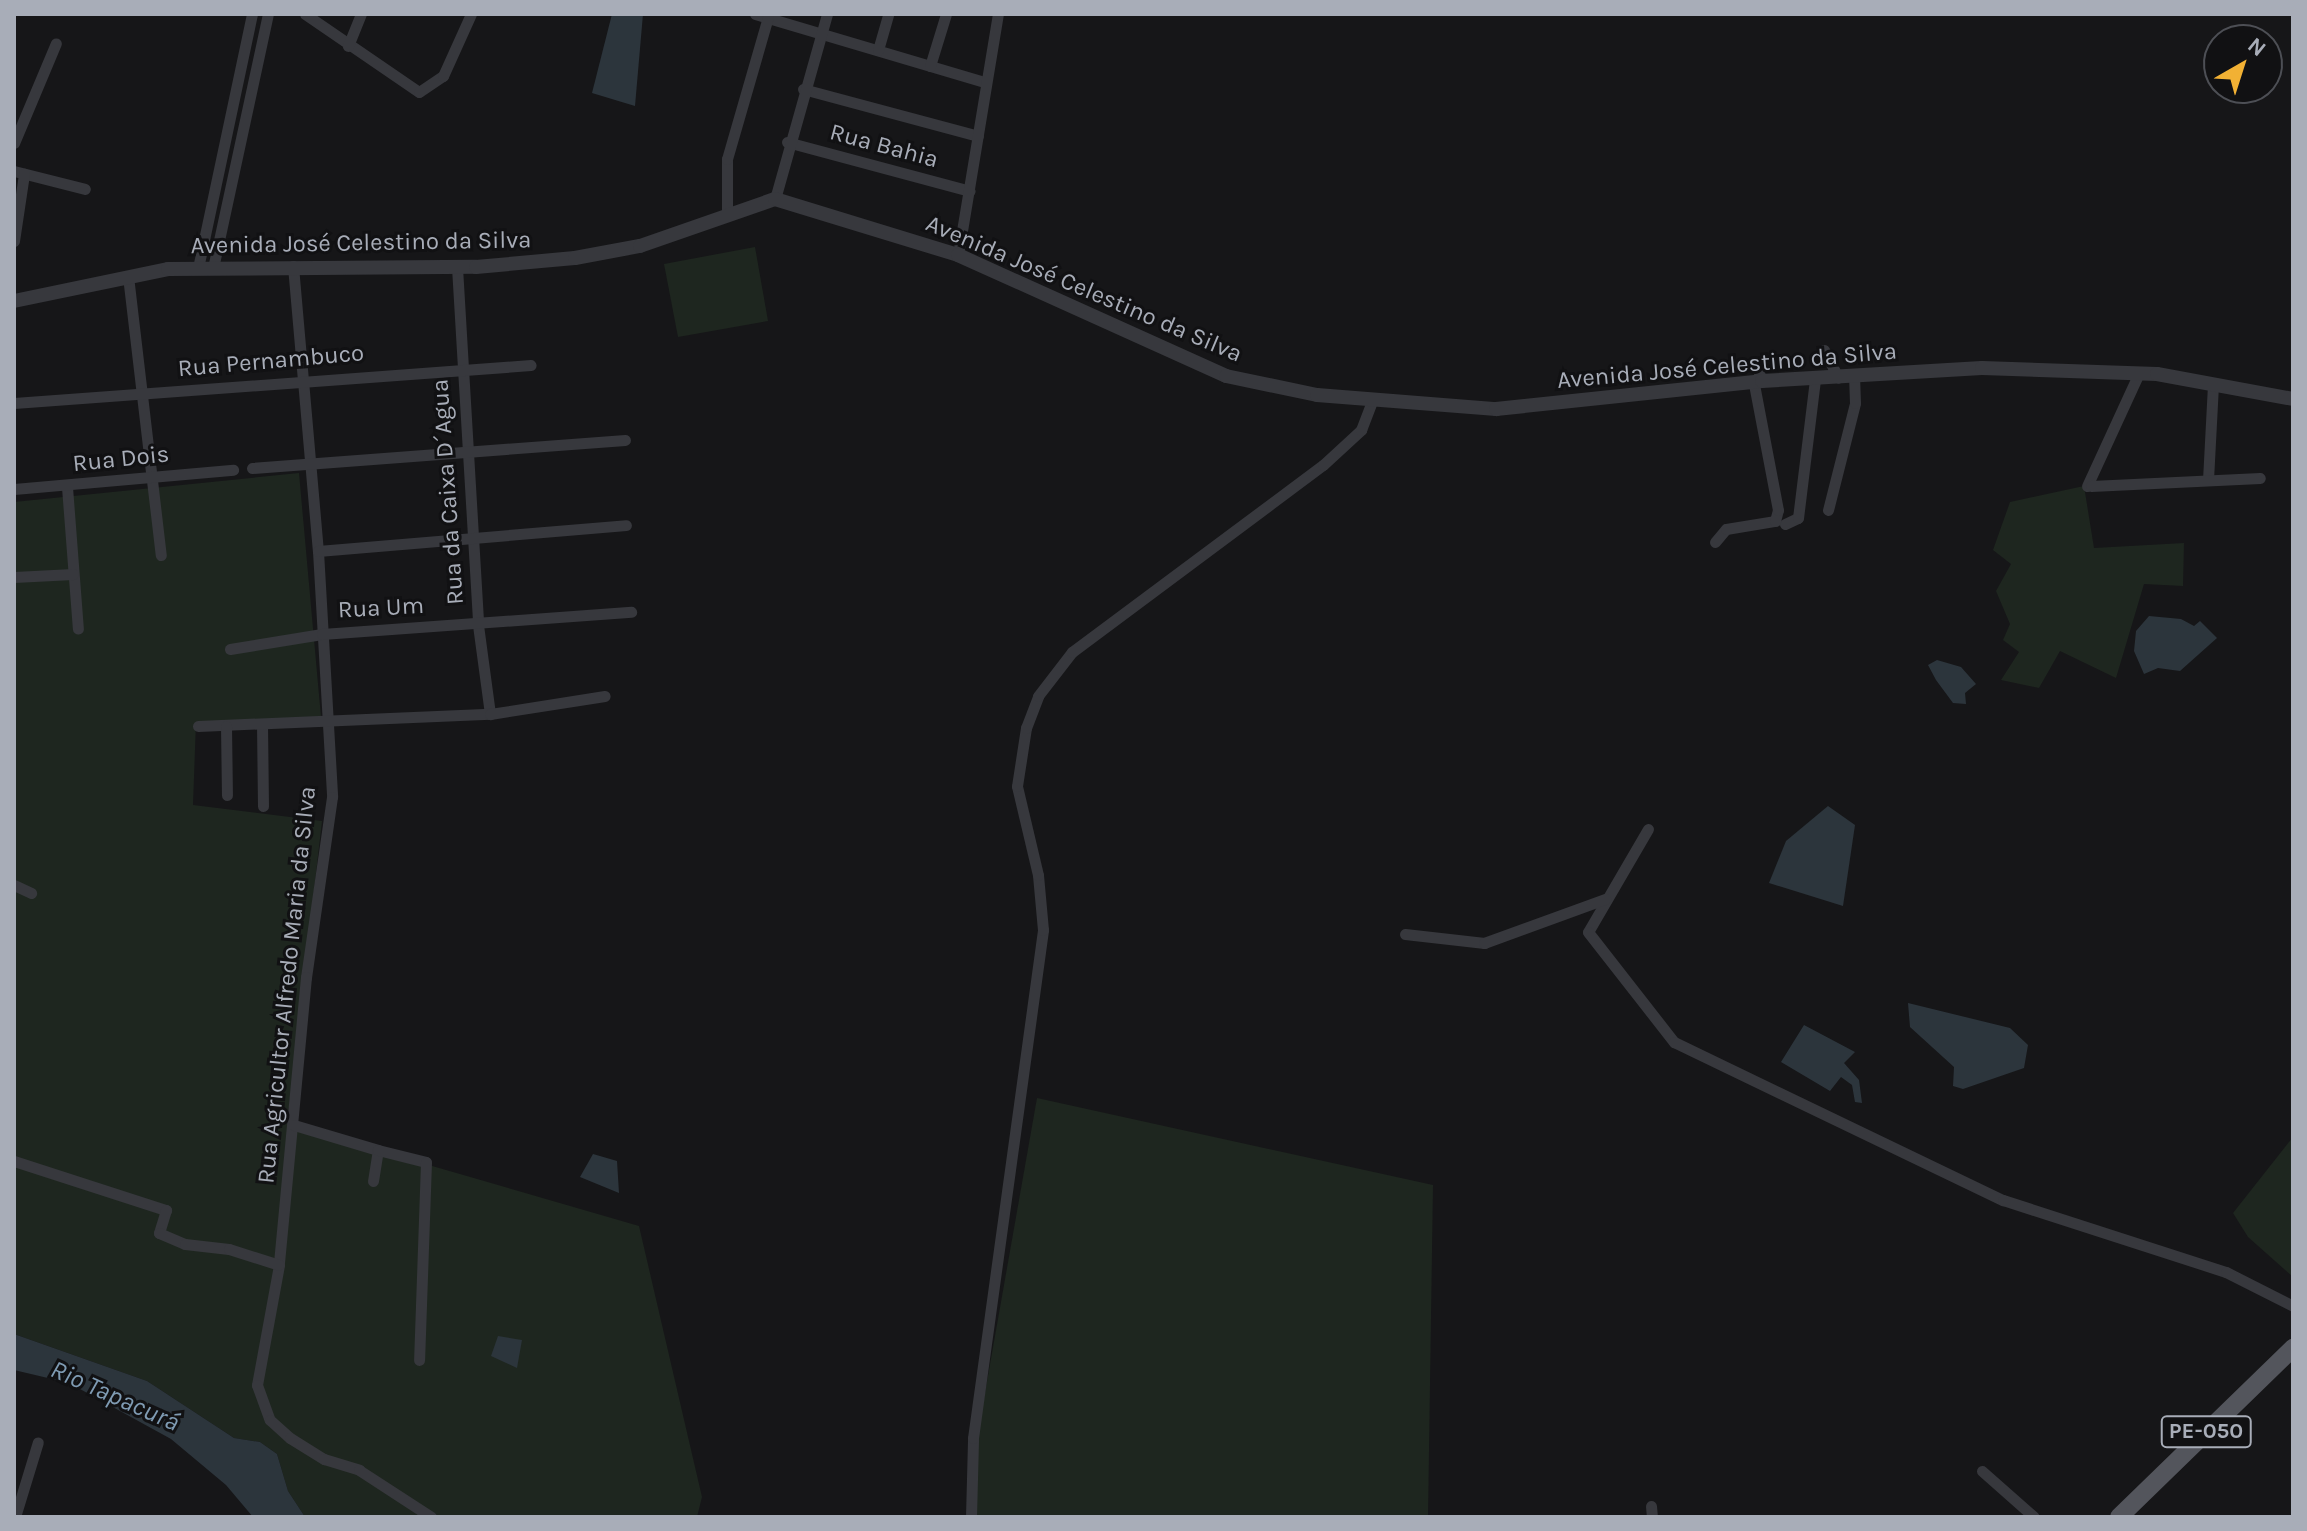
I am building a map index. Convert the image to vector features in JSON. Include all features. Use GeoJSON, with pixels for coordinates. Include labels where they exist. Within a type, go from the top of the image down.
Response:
{"type":"FeatureCollection","features":[{"type":"Feature","properties":{"kind":"main road","name":"PE-050"},"geometry":{"type":"LineString","coordinates":[[2119,1517],[2293,1348]]}},
{"type":"Feature","properties":{"kind":"street"},"geometry":{"type":"LineString","coordinates":[[198,268],[252,14]]}},
{"type":"Feature","properties":{"kind":"street"},"geometry":{"type":"LineString","coordinates":[[213,268],[268,14]]}},
{"type":"Feature","properties":{"kind":"street"},"geometry":{"type":"LineString","coordinates":[[305,14],[405,86],[427,90],[443,76],[471,14]]}},
{"type":"Feature","properties":{"kind":"street"},"geometry":{"type":"LineString","coordinates":[[348,46],[361,14]]}},
{"type":"Feature","properties":{"kind":"street"},"geometry":{"type":"LineString","coordinates":[[755,14],[822,30],[985,82]]}},
{"type":"Feature","properties":{"kind":"street"},"geometry":{"type":"LineString","coordinates":[[775,199],[787,142],[827,14]]}},
{"type":"Feature","properties":{"kind":"street"},"geometry":{"type":"LineString","coordinates":[[878,50],[888,14]]}},
{"type":"Feature","properties":{"kind":"street"},"geometry":{"type":"LineString","coordinates":[[930,66],[946,14]]}},
{"type":"Feature","properties":{"kind":"street"},"geometry":{"type":"LineString","coordinates":[[958,255],[998,14]]}},
{"type":"Feature","properties":{"kind":"street"},"geometry":{"type":"LineString","coordinates":[[727,213],[727,159],[768,17]]}},
{"type":"Feature","properties":{"kind":"street"},"geometry":{"type":"LineString","coordinates":[[14,143],[56,43]]}},
{"type":"Feature","properties":{"kind":"street"},"geometry":{"type":"LineString","coordinates":[[803,89],[978,136]]}},
{"type":"Feature","properties":{"kind":"street","name":"Rua Bahia"},"geometry":{"type":"LineString","coordinates":[[787,142],[970,191]]}},
{"type":"Feature","properties":{"kind":"street"},"geometry":{"type":"LineString","coordinates":[[14,241],[19,172],[85,189]]}},
{"type":"Feature","properties":{"kind":"street","name":"Avenida José Celestino da Silva"},"geometry":{"type":"LineString","coordinates":[[14,301],[128,276],[198,268],[457,267],[602,255],[671,236],[727,213],[775,199],[958,255],[1226,376],[1372,401],[1496,409],[1758,382],[1982,368],[2139,373],[2293,399]]}},
{"type":"Feature","properties":{"kind":"street","name":"Rua Agricultor Alfredo Maria da Silva"},"geometry":{"type":"LineString","coordinates":[[293,266],[318,551],[332,797],[306,977],[279,1265],[257,1385],[270,1420],[307,1450],[359,1470],[431,1517]]}},
{"type":"Feature","properties":{"kind":"street","name":"Rua da Caixa D´Agua"},"geometry":{"type":"LineString","coordinates":[[457,267],[478,625],[490,714]]}},
{"type":"Feature","properties":{"kind":"street"},"geometry":{"type":"LineString","coordinates":[[128,276],[161,555]]}},
{"type":"Feature","properties":{"kind":"street"},"geometry":{"type":"LineString","coordinates":[[1824,350],[1838,378]]}},
{"type":"Feature","properties":{"kind":"street"},"geometry":{"type":"LineString","coordinates":[[1715,542],[1726,529],[1775,521],[1778,510],[1756,364]]}},
{"type":"Feature","properties":{"kind":"street","name":"Rua Pernambuco"},"geometry":{"type":"LineString","coordinates":[[14,403],[462,366],[531,365]]}},
{"type":"Feature","properties":{"kind":"street"},"geometry":{"type":"LineString","coordinates":[[2139,373],[2116,418],[2088,486],[2260,478]]}},
{"type":"Feature","properties":{"kind":"street"},"geometry":{"type":"LineString","coordinates":[[1828,510],[1855,403],[1854,377]]}},
{"type":"Feature","properties":{"kind":"street"},"geometry":{"type":"LineString","coordinates":[[1785,524],[1798,518],[1815,379]]}},
{"type":"Feature","properties":{"kind":"street"},"geometry":{"type":"LineString","coordinates":[[2208,480],[2213,384]]}},
{"type":"Feature","properties":{"kind":"street"},"geometry":{"type":"LineString","coordinates":[[971,1517],[973,1438],[1043,930],[1038,875],[1017,786],[1018,756],[1034,707],[1052,673],[1072,652],[1323,465],[1364,425],[1372,401]]}},
{"type":"Feature","properties":{"kind":"street"},"geometry":{"type":"LineString","coordinates":[[252,468],[625,440]]}},
{"type":"Feature","properties":{"kind":"street","name":"Rua Dois"},"geometry":{"type":"LineString","coordinates":[[14,489],[67,487],[233,470]]}},
{"type":"Feature","properties":{"kind":"street"},"geometry":{"type":"LineString","coordinates":[[67,487],[78,629]]}},
{"type":"Feature","properties":{"kind":"street"},"geometry":{"type":"LineString","coordinates":[[318,551],[626,525]]}},
{"type":"Feature","properties":{"kind":"street"},"geometry":{"type":"LineString","coordinates":[[14,577],[73,574]]}},
{"type":"Feature","properties":{"kind":"street","name":"Rua Um"},"geometry":{"type":"LineString","coordinates":[[230,649],[322,634],[631,612]]}},
{"type":"Feature","properties":{"kind":"street"},"geometry":{"type":"LineString","coordinates":[[198,726],[490,714],[605,696]]}},
{"type":"Feature","properties":{"kind":"street"},"geometry":{"type":"LineString","coordinates":[[262,724],[263,806]]}},
{"type":"Feature","properties":{"kind":"street"},"geometry":{"type":"LineString","coordinates":[[226,726],[227,795]]}},
{"type":"Feature","properties":{"kind":"street"},"geometry":{"type":"LineString","coordinates":[[1648,829],[1589,927],[1591,941],[1660,1030],[1681,1047],[2003,1200],[2226,1272],[2293,1306]]}},
{"type":"Feature","properties":{"kind":"street"},"geometry":{"type":"LineString","coordinates":[[14,885],[31,893]]}},
{"type":"Feature","properties":{"kind":"street"},"geometry":{"type":"LineString","coordinates":[[1405,934],[1443,942],[1484,943],[1605,899]]}},
{"type":"Feature","properties":{"kind":"street"},"geometry":{"type":"LineString","coordinates":[[294,1125],[426,1162],[419,1360]]}},
{"type":"Feature","properties":{"kind":"street"},"geometry":{"type":"LineString","coordinates":[[373,1181],[378,1150]]}},
{"type":"Feature","properties":{"kind":"street"},"geometry":{"type":"LineString","coordinates":[[14,1161],[166,1210],[159,1233],[185,1244],[279,1265]]}},
{"type":"Feature","properties":{"kind":"street"},"geometry":{"type":"LineString","coordinates":[[15,1517],[38,1442]]}},
{"type":"Feature","properties":{"kind":"street"},"geometry":{"type":"LineString","coordinates":[[1982,1471],[2034,1517]]}},
{"type":"Feature","properties":{"kind":"shaded area"},"geometry":{"type":"Polygon","coordinates":[[[755,247],[768,321],[678,337],[664,264],[755,247]]]}},
{"type":"Feature","properties":{"kind":"shaded area"},"geometry":{"type":"Polygon","coordinates":[[[299,473],[321,717],[196,722],[193,805],[322,821],[287,1124],[639,1226],[702,1497],[697,1517],[305,1517],[288,1491],[277,1454],[260,1442],[234,1438],[147,1381],[14,1334],[14,502],[299,473]]]}},
{"type":"Feature","properties":{"kind":"shaded area"},"geometry":{"type":"Polygon","coordinates":[[[2084,486],[2094,548],[2184,543],[2183,586],[2144,584],[2116,678],[2060,651],[2039,688],[2001,680],[2019,652],[2003,640],[2010,624],[1996,591],[2011,564],[1993,550],[2010,502],[2084,486]]]}},
{"type":"Feature","properties":{"kind":"shaded area"},"geometry":{"type":"Polygon","coordinates":[[[1037,1098],[1433,1185],[1428,1517],[976,1517],[977,1438],[1037,1098]]]}},
{"type":"Feature","properties":{"kind":"shaded area"},"geometry":{"type":"Polygon","coordinates":[[[2293,1137],[2293,1277],[2248,1237],[2233,1213],[2293,1137]]]}},
{"type":"Feature","properties":{"kind":"water"},"geometry":{"type":"Polygon","coordinates":[[[612,14],[643,14],[635,106],[592,93],[612,14]]]}},
{"type":"Feature","properties":{"kind":"water"},"geometry":{"type":"Polygon","coordinates":[[[2149,616],[2181,619],[2194,626],[2200,621],[2217,638],[2180,671],[2158,668],[2144,674],[2134,651],[2136,631],[2149,616]]]}},
{"type":"Feature","properties":{"kind":"water"},"geometry":{"type":"Polygon","coordinates":[[[1937,660],[1961,667],[1976,684],[1965,693],[1966,704],[1953,703],[1936,680],[1928,665],[1937,660]]]}},
{"type":"Feature","properties":{"kind":"water"},"geometry":{"type":"Polygon","coordinates":[[[1828,806],[1855,825],[1843,906],[1769,883],[1786,841],[1828,806]]]}},
{"type":"Feature","properties":{"kind":"water"},"geometry":{"type":"Polygon","coordinates":[[[1908,1003],[2010,1028],[2028,1045],[2024,1068],[1963,1089],[1953,1086],[1954,1067],[1910,1027],[1908,1003]]]}},
{"type":"Feature","properties":{"kind":"water"},"geometry":{"type":"Polygon","coordinates":[[[1804,1025],[1855,1052],[1844,1063],[1859,1080],[1862,1103],[1855,1102],[1852,1085],[1841,1077],[1830,1091],[1781,1062],[1804,1025]]]}},
{"type":"Feature","properties":{"kind":"water"},"geometry":{"type":"Polygon","coordinates":[[[593,1154],[617,1161],[619,1193],[580,1177],[593,1154]]]}},
{"type":"Feature","properties":{"kind":"water","name":"Rio Tapacurá"},"geometry":{"type":"Polygon","coordinates":[[[14,1334],[147,1381],[234,1438],[260,1442],[277,1454],[288,1491],[305,1517],[253,1517],[226,1485],[171,1439],[69,1383],[14,1370],[14,1334]]]}},
{"type":"Feature","properties":{"kind":"water"},"geometry":{"type":"Polygon","coordinates":[[[498,1336],[522,1340],[517,1368],[491,1356],[498,1336]]]}}]}
